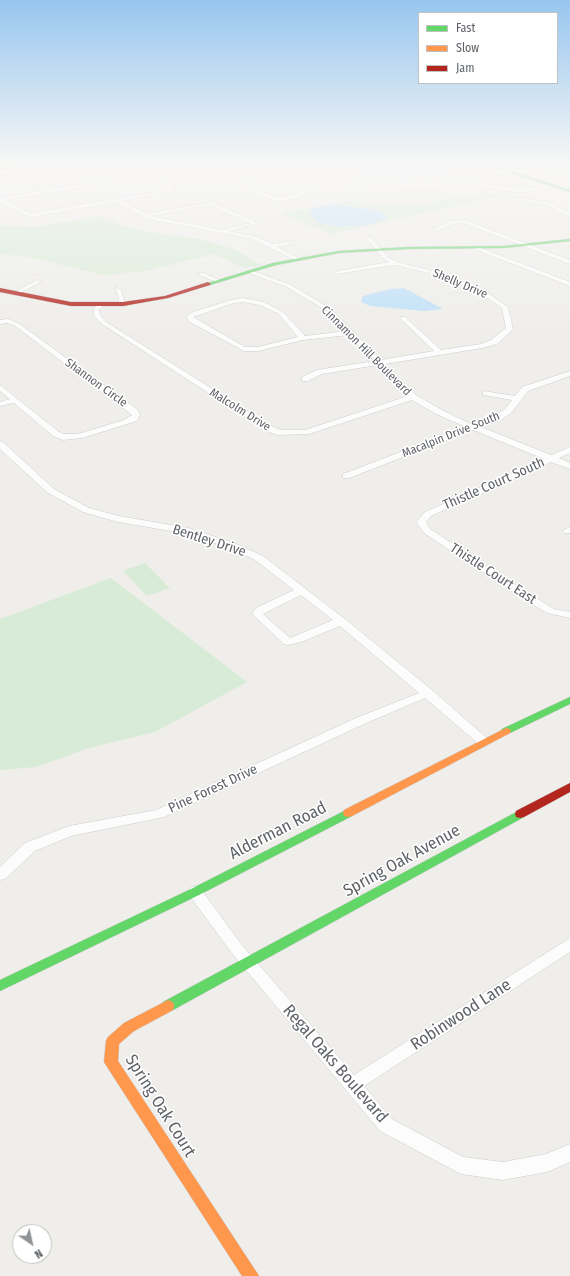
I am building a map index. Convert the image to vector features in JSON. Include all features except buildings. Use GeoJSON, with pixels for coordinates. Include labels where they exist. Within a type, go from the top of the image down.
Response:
{"type":"FeatureCollection","features":[{"type":"Feature","properties":{"kind":"main road"},"geometry":{"type":"LineString","coordinates":[[0,290],[60,302],[100,305],[123,304],[166,297],[298,259],[339,252],[377,249],[476,248],[529,245],[570,240]]}},
{"type":"Feature","properties":{"kind":"main road","name":"Alderman Road"},"geometry":{"type":"LineString","coordinates":[[0,986],[194,892],[484,742],[570,700]]}},
{"type":"Feature","properties":{"kind":"main road","name":"Spring Oak Avenue"},"geometry":{"type":"LineString","coordinates":[[249,963],[570,788]]}},
{"type":"Feature","properties":{"kind":"main road","name":"Spring Oak Court"},"geometry":{"type":"LineString","coordinates":[[249,963],[120,1034],[113,1041],[111,1062],[251,1276]]}},
{"type":"Feature","properties":{"kind":"street"},"geometry":{"type":"LineString","coordinates":[[174,223],[255,238],[298,259]]}},
{"type":"Feature","properties":{"kind":"street"},"geometry":{"type":"LineString","coordinates":[[224,232],[254,223]]}},
{"type":"Feature","properties":{"kind":"street"},"geometry":{"type":"LineString","coordinates":[[437,229],[451,223]]}},
{"type":"Feature","properties":{"kind":"street"},"geometry":{"type":"LineString","coordinates":[[467,223],[570,262]]}},
{"type":"Feature","properties":{"kind":"street","name":"Shelly Drive"},"geometry":{"type":"LineString","coordinates":[[305,379],[320,372],[482,346],[500,338],[510,329],[505,307],[481,291],[442,275],[395,263],[386,258],[370,239]]}},
{"type":"Feature","properties":{"kind":"street"},"geometry":{"type":"LineString","coordinates":[[272,246],[293,242]]}},
{"type":"Feature","properties":{"kind":"street"},"geometry":{"type":"LineString","coordinates":[[476,248],[570,284]]}},
{"type":"Feature","properties":{"kind":"street"},"geometry":{"type":"LineString","coordinates":[[338,273],[395,263]]}},
{"type":"Feature","properties":{"kind":"street","name":"Cinnamon Hill Boulevard"},"geometry":{"type":"LineString","coordinates":[[251,272],[289,286],[311,298],[328,310],[378,363],[413,397],[472,428],[570,466]]}},
{"type":"Feature","properties":{"kind":"street"},"geometry":{"type":"LineString","coordinates":[[201,274],[219,281]]}},
{"type":"Feature","properties":{"kind":"street"},"geometry":{"type":"LineString","coordinates":[[16,293],[39,281]]}},
{"type":"Feature","properties":{"kind":"street"},"geometry":{"type":"LineString","coordinates":[[118,289],[123,304]]}},
{"type":"Feature","properties":{"kind":"street"},"geometry":{"type":"LineString","coordinates":[[303,338],[281,313],[262,303],[250,300],[233,301],[195,313],[189,317],[192,321],[228,342],[244,349],[258,349],[303,338],[350,333]]}},
{"type":"Feature","properties":{"kind":"street","name":"Malcolm Drive"},"geometry":{"type":"LineString","coordinates":[[100,305],[96,310],[97,316],[104,323],[270,429],[280,433],[306,432],[413,397]]}},
{"type":"Feature","properties":{"kind":"street"},"geometry":{"type":"LineString","coordinates":[[403,318],[440,353]]}},
{"type":"Feature","properties":{"kind":"street","name":"Shannon Circle"},"geometry":{"type":"LineString","coordinates":[[0,322],[10,322],[16,324],[135,412],[136,415],[134,419],[126,422],[79,436],[66,437],[56,434],[0,387]]}},
{"type":"Feature","properties":{"kind":"street","name":"Macalpin Drive South"},"geometry":{"type":"LineString","coordinates":[[346,476],[498,418],[508,411],[525,389],[570,373]]}},
{"type":"Feature","properties":{"kind":"street"},"geometry":{"type":"LineString","coordinates":[[486,392],[518,398]]}},
{"type":"Feature","properties":{"kind":"street"},"geometry":{"type":"LineString","coordinates":[[0,404],[16,400]]}},
{"type":"Feature","properties":{"kind":"street","name":"Bentley Drive"},"geometry":{"type":"LineString","coordinates":[[0,444],[51,491],[86,510],[118,519],[185,530],[231,545],[259,558],[341,621],[428,693],[457,720],[484,742]]}},
{"type":"Feature","properties":{"kind":"street","name":"Thistle Court South"},"geometry":{"type":"LineString","coordinates":[[421,522],[428,514],[570,450]]}},
{"type":"Feature","properties":{"kind":"street","name":"Thistle Court East"},"geometry":{"type":"LineString","coordinates":[[421,522],[428,531],[526,596],[551,610],[570,615]]}},
{"type":"Feature","properties":{"kind":"street"},"geometry":{"type":"LineString","coordinates":[[301,591],[260,610],[257,614],[288,642],[297,640],[341,621]]}},
{"type":"Feature","properties":{"kind":"street","name":"Pine Forest Drive"},"geometry":{"type":"LineString","coordinates":[[0,875],[30,847],[70,831],[159,814],[360,721],[428,693]]}},
{"type":"Feature","properties":{"kind":"street","name":"Regal Oaks Boulevard"},"geometry":{"type":"LineString","coordinates":[[194,892],[249,963],[386,1124],[461,1165],[503,1171],[547,1163],[570,1153]]}},
{"type":"Feature","properties":{"kind":"street","name":"Robinwood Lane"},"geometry":{"type":"LineString","coordinates":[[352,1085],[570,944]]}},
{"type":"Feature","properties":{"kind":"green space"},"geometry":{"type":"Polygon","coordinates":[[[60,223],[116,223],[145,231],[201,239],[236,250],[263,266],[243,268],[215,254],[145,271],[104,275],[28,257],[0,254],[0,225],[34,227],[60,223]]]}},
{"type":"Feature","properties":{"kind":"green space"},"geometry":{"type":"Polygon","coordinates":[[[303,223],[327,223],[334,226],[360,226],[374,223],[382,223],[331,234],[303,223]]]}},
{"type":"Feature","properties":{"kind":"green space"},"geometry":{"type":"Polygon","coordinates":[[[145,563],[170,588],[147,596],[123,571],[145,563]]]}},
{"type":"Feature","properties":{"kind":"green space"},"geometry":{"type":"Polygon","coordinates":[[[111,578],[247,682],[155,732],[89,748],[36,767],[0,770],[0,619],[111,578]]]}},
{"type":"Feature","properties":{"kind":"water"},"geometry":{"type":"Polygon","coordinates":[[[320,223],[376,223],[360,226],[334,226],[320,223]]]}},
{"type":"Feature","properties":{"kind":"water"},"geometry":{"type":"Polygon","coordinates":[[[404,288],[443,309],[423,311],[370,306],[361,302],[363,296],[390,289],[404,288]]]}},
{"type":"Feature","properties":{"kind":"traffic: fast"},"geometry":{"type":"LineString","coordinates":[[208,284],[275,264],[339,252],[408,248],[504,247],[570,240]]}},
{"type":"Feature","properties":{"kind":"traffic: fast"},"geometry":{"type":"LineString","coordinates":[[506,731],[570,700]]}},
{"type":"Feature","properties":{"kind":"traffic: fast"},"geometry":{"type":"LineString","coordinates":[[0,986],[195,892],[348,813]]}},
{"type":"Feature","properties":{"kind":"traffic: fast"},"geometry":{"type":"LineString","coordinates":[[168,1006],[520,814]]}},
{"type":"Feature","properties":{"kind":"traffic: slow"},"geometry":{"type":"LineString","coordinates":[[348,813],[506,731]]}},
{"type":"Feature","properties":{"kind":"traffic: slow"},"geometry":{"type":"LineString","coordinates":[[168,1006],[129,1027],[113,1041],[111,1062],[251,1276]]}},
{"type":"Feature","properties":{"kind":"traffic: jam"},"geometry":{"type":"LineString","coordinates":[[0,290],[71,304],[123,304],[166,297],[208,284]]}},
{"type":"Feature","properties":{"kind":"traffic: jam"},"geometry":{"type":"LineString","coordinates":[[520,814],[570,787]]}}]}
